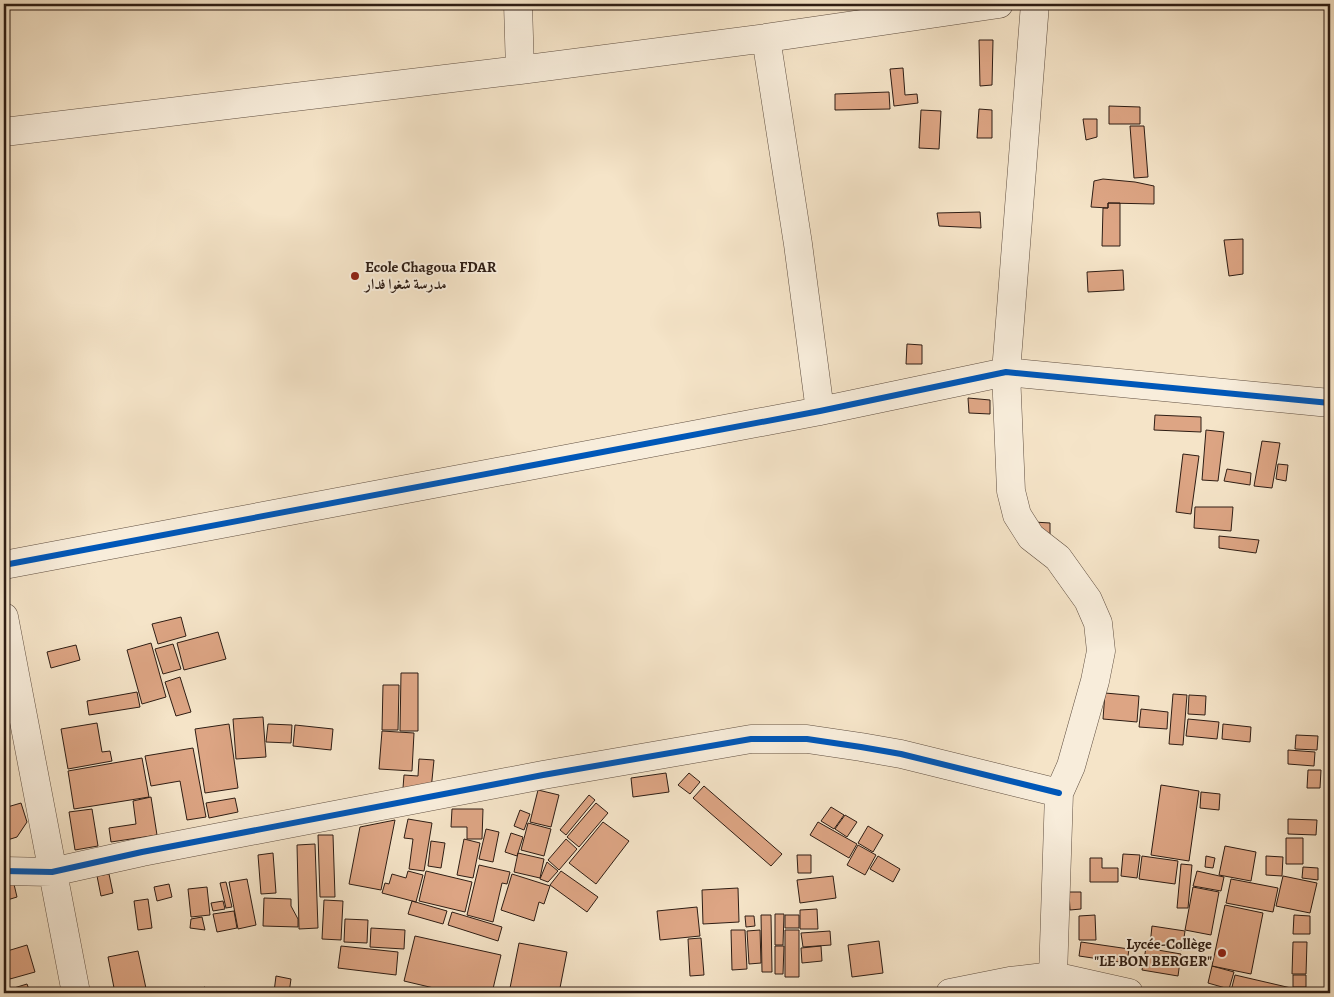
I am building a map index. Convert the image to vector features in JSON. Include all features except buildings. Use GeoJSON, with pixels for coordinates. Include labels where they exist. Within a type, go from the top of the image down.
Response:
{"type":"FeatureCollection","features":[{"type":"Feature","properties":{"kind":"street"},"geometry":{"type":"LineString","coordinates":[[518,4],[520,70]]}},
{"type":"Feature","properties":{"kind":"street"},"geometry":{"type":"LineString","coordinates":[[4,132],[520,70],[766,38],[999,4]]}},
{"type":"Feature","properties":{"kind":"street"},"geometry":{"type":"LineString","coordinates":[[1035,4],[1006,372],[1008,461],[1011,491],[1017,515],[1031,538],[1058,558],[1088,600],[1098,623],[1101,651],[1095,681],[1071,766],[1059,793],[1053,985]]}},
{"type":"Feature","properties":{"kind":"street"},"geometry":{"type":"LineString","coordinates":[[766,38],[798,244],[820,411]]}},
{"type":"Feature","properties":{"kind":"street"},"geometry":{"type":"LineString","coordinates":[[4,565],[820,411],[1006,372],[1330,403]]}},
{"type":"Feature","properties":{"kind":"street"},"geometry":{"type":"LineString","coordinates":[[4,621],[76,993]]}},
{"type":"Feature","properties":{"kind":"street"},"geometry":{"type":"LineString","coordinates":[[4,871],[52,872],[543,775],[751,739],[807,739],[901,754],[1059,793]]}},
{"type":"Feature","properties":{"kind":"street"},"geometry":{"type":"LineString","coordinates":[[950,993],[1053,985],[1129,993]]}},
{"type":"Feature","properties":{"kind":"cycle path"},"geometry":{"type":"LineString","coordinates":[[4,565],[820,411],[1006,372],[1330,403]]}},
{"type":"Feature","properties":{"kind":"cycle path"},"geometry":{"type":"LineString","coordinates":[[4,871],[52,872],[142,852],[543,775],[751,739],[807,739],[901,754],[1059,793]]}},
{"type":"Feature","properties":{"kind":"place","name":"Ecole Chagoua FDAR مدرسة شغوا فدار"},"geometry":{"type":"Point","coordinates":[355,276]}},
{"type":"Feature","properties":{"kind":"place","name":"Lycée-Collège \"LE BON BERGER\""},"geometry":{"type":"Point","coordinates":[1222,953]}}]}
